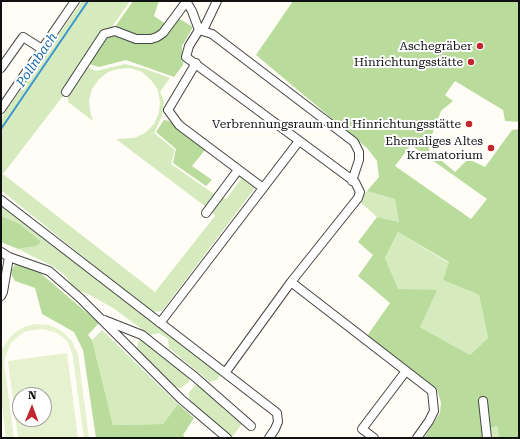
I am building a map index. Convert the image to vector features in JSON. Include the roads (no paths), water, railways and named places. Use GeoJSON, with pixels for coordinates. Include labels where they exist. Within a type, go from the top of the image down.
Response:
{"type":"FeatureCollection","features":[{"type":"Feature","properties":{"kind":"street"},"geometry":{"type":"LineString","coordinates":[[1,109],[75,1]]}},
{"type":"Feature","properties":{"kind":"street"},"geometry":{"type":"LineString","coordinates":[[217,1],[205,26],[199,30],[189,46],[186,56],[355,182],[360,192],[358,198],[291,282],[225,373]]}},
{"type":"Feature","properties":{"kind":"street"},"geometry":{"type":"LineString","coordinates":[[66,92],[104,34],[115,31],[136,39],[151,39],[163,33],[186,2],[192,11],[199,30]]}},
{"type":"Feature","properties":{"kind":"street"},"geometry":{"type":"LineString","coordinates":[[199,30],[212,34],[354,142],[359,152],[359,160],[352,180]]}},
{"type":"Feature","properties":{"kind":"street"},"geometry":{"type":"LineString","coordinates":[[1,68],[23,37],[42,49]]}},
{"type":"Feature","properties":{"kind":"street"},"geometry":{"type":"LineString","coordinates":[[196,64],[168,110],[179,125],[263,188]]}},
{"type":"Feature","properties":{"kind":"street"},"geometry":{"type":"LineString","coordinates":[[160,323],[299,141]]}},
{"type":"Feature","properties":{"kind":"street"},"geometry":{"type":"LineString","coordinates":[[206,213],[238,170]]}},
{"type":"Feature","properties":{"kind":"street"},"geometry":{"type":"LineString","coordinates":[[1,200],[277,413],[278,422],[275,430],[269,438]]}},
{"type":"Feature","properties":{"kind":"street"},"geometry":{"type":"LineString","coordinates":[[1,252],[9,257],[49,271],[80,298],[181,399],[227,438]]}},
{"type":"Feature","properties":{"kind":"street"},"geometry":{"type":"LineString","coordinates":[[2,294],[9,257]]}},
{"type":"Feature","properties":{"kind":"street"},"geometry":{"type":"LineString","coordinates":[[291,282],[432,391],[434,411],[417,438]]}},
{"type":"Feature","properties":{"kind":"street"},"geometry":{"type":"LineString","coordinates":[[100,318],[142,335],[195,377],[251,426]]}},
{"type":"Feature","properties":{"kind":"street"},"geometry":{"type":"LineString","coordinates":[[374,438],[362,429],[406,371]]}},
{"type":"Feature","properties":{"kind":"street"},"geometry":{"type":"LineString","coordinates":[[483,401],[487,438]]}},
{"type":"Feature","properties":{"kind":"waterway","name":"Pollnbach"},"geometry":{"type":"LineString","coordinates":[[1,129],[88,1]]}},
{"type":"Feature","properties":{"kind":"place","name":"Aschegräber"},"geometry":{"type":"Point","coordinates":[480,46]}},
{"type":"Feature","properties":{"kind":"place","name":"Hinrichtungsstätte"},"geometry":{"type":"Point","coordinates":[471,62]}},
{"type":"Feature","properties":{"kind":"place","name":"Verbrennungsraum und Hinrichtungsstätte"},"geometry":{"type":"Point","coordinates":[469,124]}},
{"type":"Feature","properties":{"kind":"place","name":"Ehemaliges Altes Krematorium"},"geometry":{"type":"Point","coordinates":[491,148]}}]}
